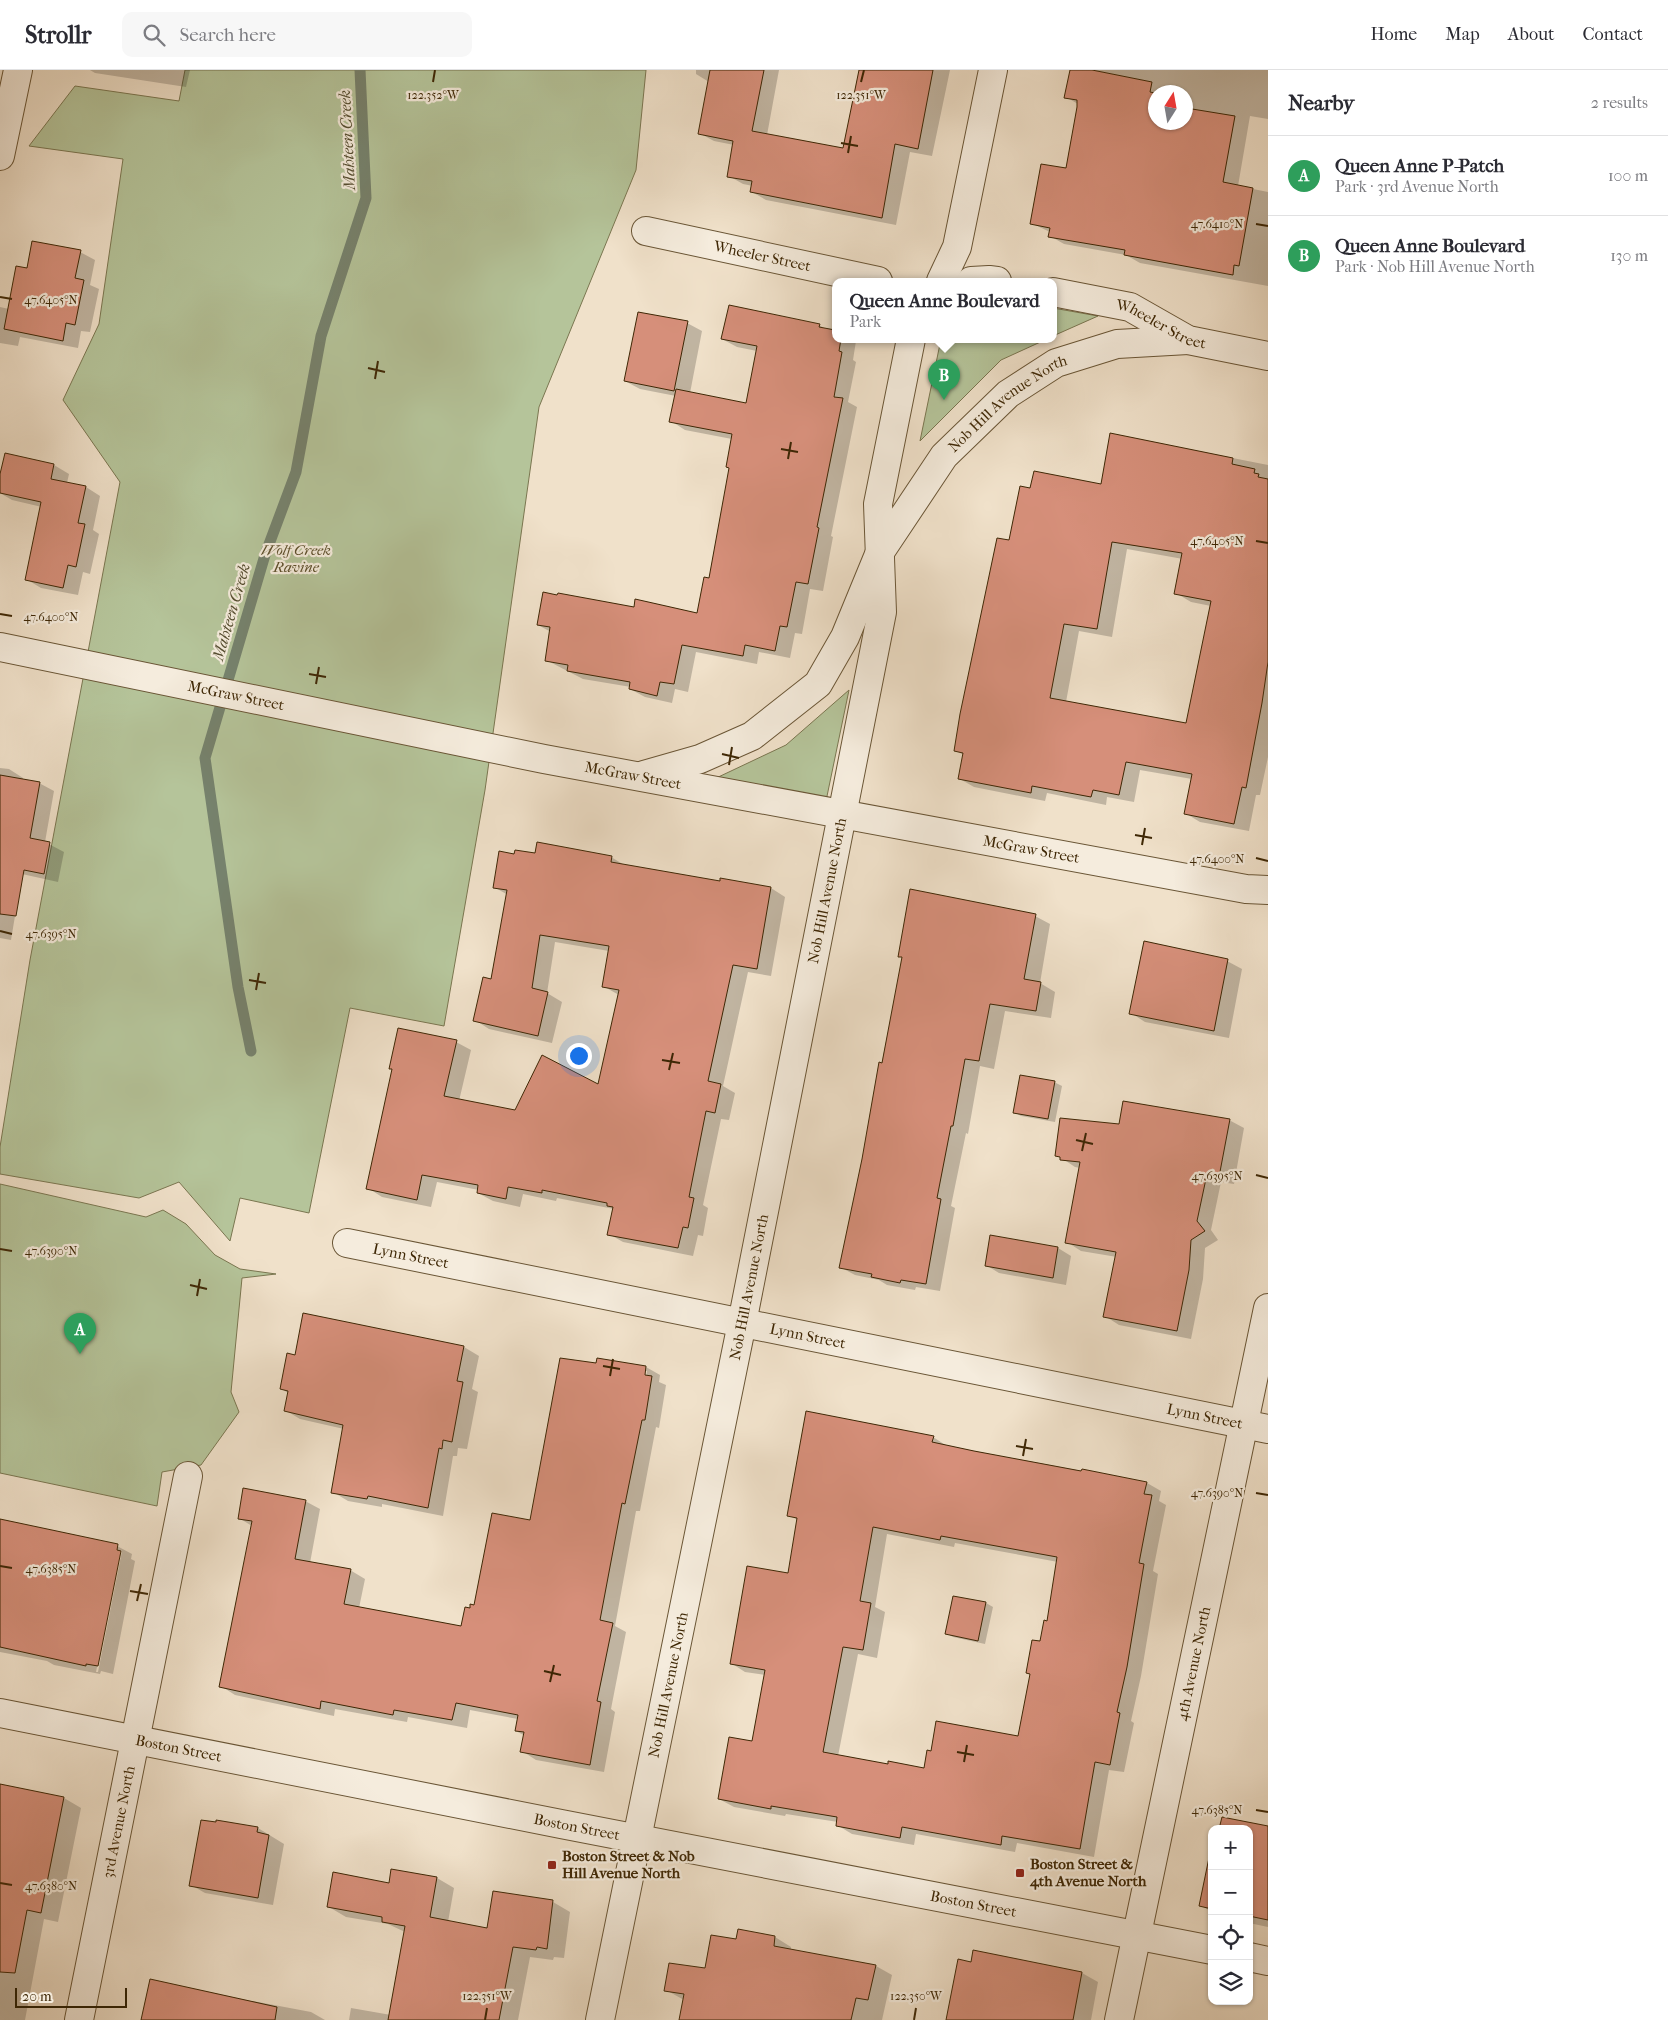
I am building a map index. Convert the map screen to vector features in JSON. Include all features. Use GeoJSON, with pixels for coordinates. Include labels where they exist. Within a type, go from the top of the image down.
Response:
{"type":"FeatureCollection","features":[{"type":"Feature","properties":{"kind":"street"},"geometry":{"type":"LineString","coordinates":[[0,156],[18,70]]}},
{"type":"Feature","properties":{"kind":"street"},"geometry":{"type":"LineString","coordinates":[[942,278],[957,247],[993,70]]}},
{"type":"Feature","properties":{"kind":"street","name":"Wheeler Street"},"geometry":{"type":"LineString","coordinates":[[646,231],[864,278]]}},
{"type":"Feature","properties":{"kind":"street","name":"Wheeler Street"},"geometry":{"type":"LineString","coordinates":[[1057,293],[1130,307],[1188,340],[1268,356]]}},
{"type":"Feature","properties":{"kind":"street","name":"Nob Hill Avenue North"},"geometry":{"type":"LineString","coordinates":[[635,777],[700,759],[752,736],[818,684],[845,637],[880,552],[944,456],[1008,394],[1056,363],[1117,344],[1188,340]]}},
{"type":"Feature","properties":{"kind":"street","name":"Nob Hill Avenue North"},"geometry":{"type":"LineString","coordinates":[[600,2020],[742,1323],[882,612],[878,504],[910,343]]}},
{"type":"Feature","properties":{"kind":"street","name":"McGraw Street"},"geometry":{"type":"LineString","coordinates":[[0,647],[635,777],[842,813],[1246,889],[1268,890]]}},
{"type":"Feature","properties":{"kind":"street","name":"Lynn Street"},"geometry":{"type":"LineString","coordinates":[[347,1243],[1255,1426]]}},
{"type":"Feature","properties":{"kind":"street","name":"4th Avenue North"},"geometry":{"type":"LineString","coordinates":[[1119,2020],[1255,1426],[1268,1308]]}},
{"type":"Feature","properties":{"kind":"street","name":"3rd Avenue North"},"geometry":{"type":"LineString","coordinates":[[79,2020],[188,1476]]}},
{"type":"Feature","properties":{"kind":"street","name":"Boston Street"},"geometry":{"type":"LineString","coordinates":[[0,1713],[636,1839],[1208,1949]]}},
{"type":"Feature","properties":{"kind":"street"},"geometry":{"type":"LineString","coordinates":[[1253,1958],[1268,1961]]}},
{"type":"Feature","properties":{"kind":"green space","name":"Wolf Creek Ravine"},"geometry":{"type":"Polygon","coordinates":[[[185,70],[646,70],[636,170],[539,407],[485,790],[444,1026],[350,1008],[309,1213],[240,1198],[230,1241],[179,1182],[139,1198],[0,1174],[0,1147],[30,960],[120,482],[63,400],[99,324],[123,159],[29,146],[75,86],[179,101],[185,70]]]}},
{"type":"Feature","properties":{"kind":"green space"},"geometry":{"type":"Polygon","coordinates":[[[1057,309],[1098,316],[1057,334],[1057,309]]]}},
{"type":"Feature","properties":{"kind":"green space"},"geometry":{"type":"Polygon","coordinates":[[[940,343],[1038,343],[1001,360],[920,441],[940,343]]]}},
{"type":"Feature","properties":{"kind":"green space"},"geometry":{"type":"Polygon","coordinates":[[[849,690],[826,801],[712,780],[786,745],[849,690]]]}},
{"type":"Feature","properties":{"kind":"green space"},"geometry":{"type":"Polygon","coordinates":[[[0,1184],[146,1217],[163,1210],[186,1224],[215,1255],[240,1269],[276,1274],[242,1278],[231,1392],[239,1412],[201,1465],[162,1472],[157,1506],[0,1473],[0,1184]]]}},
{"type":"Feature","properties":{"kind":"building"},"geometry":{"type":"Polygon","coordinates":[[[710,70],[764,70],[752,131],[843,148],[859,70],[933,70],[918,149],[895,144],[882,218],[750,192],[752,181],[727,177],[733,141],[698,134],[710,70]]]}},
{"type":"Feature","properties":{"kind":"building"},"geometry":{"type":"Polygon","coordinates":[[[1070,70],[1092,70],[1152,82],[1151,85],[1148,85],[1148,130],[1193,130],[1193,109],[1235,116],[1223,182],[1253,188],[1239,266],[1234,265],[1233,275],[1124,255],[1125,250],[1048,237],[1050,228],[1030,224],[1041,164],[1066,168],[1077,100],[1064,98],[1070,70]]]}},
{"type":"Feature","properties":{"kind":"building"},"geometry":{"type":"Polygon","coordinates":[[[32,241],[81,250],[75,278],[84,280],[75,325],[66,323],[63,341],[4,329],[16,266],[27,268],[32,241]]]}},
{"type":"Feature","properties":{"kind":"building"},"geometry":{"type":"Polygon","coordinates":[[[729,305],[820,324],[819,327],[832,329],[832,343],[840,343],[839,351],[842,352],[834,397],[843,398],[817,527],[819,528],[808,584],[796,582],[787,627],[780,626],[775,651],[745,645],[743,656],[682,645],[674,684],[660,682],[657,696],[629,689],[630,682],[567,671],[568,665],[545,661],[550,627],[537,625],[543,592],[634,607],[635,599],[697,613],[704,577],[709,578],[729,468],[726,467],[732,434],[669,422],[676,389],[746,403],[757,346],[721,339],[729,305]]]}},
{"type":"Feature","properties":{"kind":"building"},"geometry":{"type":"Polygon","coordinates":[[[638,312],[688,321],[674,391],[624,381],[638,312]]]}},
{"type":"Feature","properties":{"kind":"building"},"geometry":{"type":"Polygon","coordinates":[[[1110,433],[1233,458],[1232,464],[1255,469],[1254,473],[1259,474],[1258,477],[1268,479],[1268,662],[1246,788],[1242,787],[1234,824],[1184,814],[1192,774],[1126,762],[1119,795],[1093,790],[1091,797],[1032,786],[1031,793],[958,779],[963,753],[954,751],[997,538],[1009,540],[1020,486],[1030,488],[1034,471],[1101,484],[1110,433]],[[1112,542],[1097,629],[1064,624],[1050,698],[1186,723],[1211,601],[1174,594],[1182,553],[1112,542]]]}},
{"type":"Feature","properties":{"kind":"building"},"geometry":{"type":"Polygon","coordinates":[[[5,453],[54,464],[51,479],[86,486],[78,523],[85,524],[76,567],[68,565],[63,588],[25,580],[41,502],[0,493],[0,474],[5,453]]]}},
{"type":"Feature","properties":{"kind":"building"},"geometry":{"type":"Polygon","coordinates":[[[0,775],[40,782],[30,838],[50,842],[44,874],[24,870],[16,916],[0,914],[0,775]]]}},
{"type":"Feature","properties":{"kind":"building"},"geometry":{"type":"Polygon","coordinates":[[[537,842],[612,856],[611,862],[720,881],[720,878],[771,887],[757,969],[733,965],[708,1081],[721,1084],[715,1113],[706,1111],[689,1197],[694,1198],[688,1228],[683,1227],[678,1248],[607,1235],[613,1207],[607,1206],[607,1203],[542,1190],[542,1193],[508,1187],[506,1199],[477,1193],[478,1185],[422,1175],[417,1200],[366,1189],[392,1069],[389,1069],[398,1028],[457,1040],[444,1096],[515,1110],[542,1055],[598,1084],[619,990],[602,987],[609,946],[540,935],[532,988],[548,992],[538,1036],[473,1021],[483,977],[491,979],[507,890],[493,888],[499,851],[514,854],[515,850],[535,853],[537,842]]]}},
{"type":"Feature","properties":{"kind":"building"},"geometry":{"type":"Polygon","coordinates":[[[910,889],[1036,914],[1024,979],[1041,982],[1036,1011],[990,1004],[979,1061],[965,1059],[937,1198],[941,1199],[926,1284],[901,1280],[900,1283],[871,1277],[872,1274],[839,1268],[862,1159],[879,1062],[882,1063],[902,957],[898,957],[910,889]]]}},
{"type":"Feature","properties":{"kind":"building"},"geometry":{"type":"Polygon","coordinates":[[[1144,941],[1228,959],[1214,1031],[1129,1014],[1144,941]]]}},
{"type":"Feature","properties":{"kind":"building"},"geometry":{"type":"Polygon","coordinates":[[[1020,1075],[1055,1081],[1048,1119],[1013,1113],[1020,1075]]]}},
{"type":"Feature","properties":{"kind":"building"},"geometry":{"type":"Polygon","coordinates":[[[1123,1101],[1230,1119],[1219,1177],[1207,1174],[1197,1221],[1205,1231],[1191,1240],[1189,1270],[1177,1331],[1103,1317],[1116,1252],[1065,1243],[1080,1162],[1060,1160],[1060,1157],[1055,1156],[1060,1118],[1119,1124],[1123,1101]]]}},
{"type":"Feature","properties":{"kind":"building"},"geometry":{"type":"Polygon","coordinates":[[[990,1235],[1058,1247],[1053,1278],[985,1266],[990,1235]]]}},
{"type":"Feature","properties":{"kind":"building"},"geometry":{"type":"Polygon","coordinates":[[[303,1313],[464,1346],[457,1381],[463,1382],[452,1442],[443,1440],[442,1449],[439,1448],[428,1508],[368,1496],[367,1499],[331,1493],[343,1425],[284,1411],[288,1391],[280,1389],[287,1353],[295,1355],[303,1313]]]}},
{"type":"Feature","properties":{"kind":"building"},"geometry":{"type":"Polygon","coordinates":[[[560,1358],[596,1363],[597,1358],[646,1366],[645,1375],[652,1376],[645,1420],[642,1420],[625,1504],[622,1503],[600,1620],[613,1623],[597,1701],[601,1702],[590,1765],[520,1752],[524,1732],[515,1731],[518,1715],[456,1703],[452,1720],[394,1710],[393,1715],[321,1701],[320,1709],[219,1687],[252,1521],[238,1519],[243,1488],[306,1500],[295,1559],[351,1569],[344,1604],[461,1626],[465,1607],[470,1608],[470,1604],[474,1605],[492,1513],[530,1520],[560,1358]]]}},
{"type":"Feature","properties":{"kind":"building"},"geometry":{"type":"Polygon","coordinates":[[[806,1411],[934,1436],[932,1442],[974,1451],[1147,1482],[1144,1494],[1152,1495],[1139,1563],[1144,1564],[1127,1667],[1117,1712],[1120,1713],[1110,1765],[1095,1762],[1080,1849],[1002,1836],[1001,1845],[902,1827],[900,1838],[836,1826],[837,1817],[771,1806],[771,1809],[718,1799],[729,1737],[752,1741],[765,1670],[730,1664],[747,1566],[788,1573],[797,1518],[787,1516],[806,1411]],[[873,1527],[860,1601],[871,1603],[863,1650],[843,1647],[823,1752],[888,1764],[888,1761],[924,1768],[927,1750],[931,1751],[936,1721],[1018,1736],[1030,1674],[1026,1673],[1032,1640],[1040,1641],[1044,1620],[1047,1621],[1057,1557],[941,1536],[940,1540],[873,1527]]]}},
{"type":"Feature","properties":{"kind":"building"},"geometry":{"type":"Polygon","coordinates":[[[0,1519],[118,1544],[117,1550],[121,1551],[98,1666],[86,1664],[86,1666],[0,1647],[0,1519]]]}},
{"type":"Feature","properties":{"kind":"building"},"geometry":{"type":"Polygon","coordinates":[[[953,1596],[986,1602],[978,1641],[945,1634],[953,1596]]]}},
{"type":"Feature","properties":{"kind":"building"},"geometry":{"type":"Polygon","coordinates":[[[0,1784],[64,1797],[41,1913],[27,1910],[15,1973],[0,1972],[0,1784]]]}},
{"type":"Feature","properties":{"kind":"building"},"geometry":{"type":"Polygon","coordinates":[[[1222,1817],[1268,1826],[1268,1920],[1253,1917],[1253,1825],[1220,1825],[1222,1817]]]}},
{"type":"Feature","properties":{"kind":"building"},"geometry":{"type":"Polygon","coordinates":[[[201,1820],[216,1822],[216,1820],[258,1827],[257,1832],[269,1835],[258,1898],[189,1886],[201,1820]]]}},
{"type":"Feature","properties":{"kind":"building"},"geometry":{"type":"Polygon","coordinates":[[[1208,1862],[1208,1908],[1199,1906],[1208,1862]]]}},
{"type":"Feature","properties":{"kind":"building"},"geometry":{"type":"Polygon","coordinates":[[[391,1869],[437,1877],[430,1917],[487,1928],[493,1891],[553,1900],[547,1949],[537,1947],[536,1950],[513,1947],[499,2020],[388,2020],[405,1926],[382,1922],[382,1917],[327,1907],[333,1872],[389,1883],[391,1869]]]}},
{"type":"Feature","properties":{"kind":"building"},"geometry":{"type":"Polygon","coordinates":[[[738,1929],[775,1936],[774,1946],[876,1965],[868,2000],[856,1998],[851,2020],[679,2020],[684,1994],[664,1991],[669,1963],[705,1968],[711,1935],[736,1939],[738,1929]]]}},
{"type":"Feature","properties":{"kind":"building"},"geometry":{"type":"Polygon","coordinates":[[[973,1950],[1082,1972],[1073,2020],[946,2020],[958,1959],[971,1962],[973,1950]]]}},
{"type":"Feature","properties":{"kind":"building"},"geometry":{"type":"Polygon","coordinates":[[[150,1979],[277,2007],[275,2020],[141,2020],[150,1979]]]}},
{"type":"Feature","properties":{"kind":"waterway","name":"Mahteen Creek"},"geometry":{"type":"LineString","coordinates":[[251,1051],[238,987],[205,758],[265,555],[296,472],[321,336],[366,198],[360,70]]}},
{"type":"Feature","properties":{"kind":"place","name":"Queen Anne Boulevard"},"geometry":{"type":"Point","coordinates":[944,400]}},
{"type":"Feature","properties":{"kind":"place","name":"Queen Anne P-Patch"},"geometry":{"type":"Point","coordinates":[80,1354]}},
{"type":"Feature","properties":{"kind":"place","name":"Boston Street & Nob Hill Avenue North"},"geometry":{"type":"Point","coordinates":[552,1865]}},
{"type":"Feature","properties":{"kind":"place","name":"Boston Street & 4th Avenue North"},"geometry":{"type":"Point","coordinates":[1020,1873]}}]}
